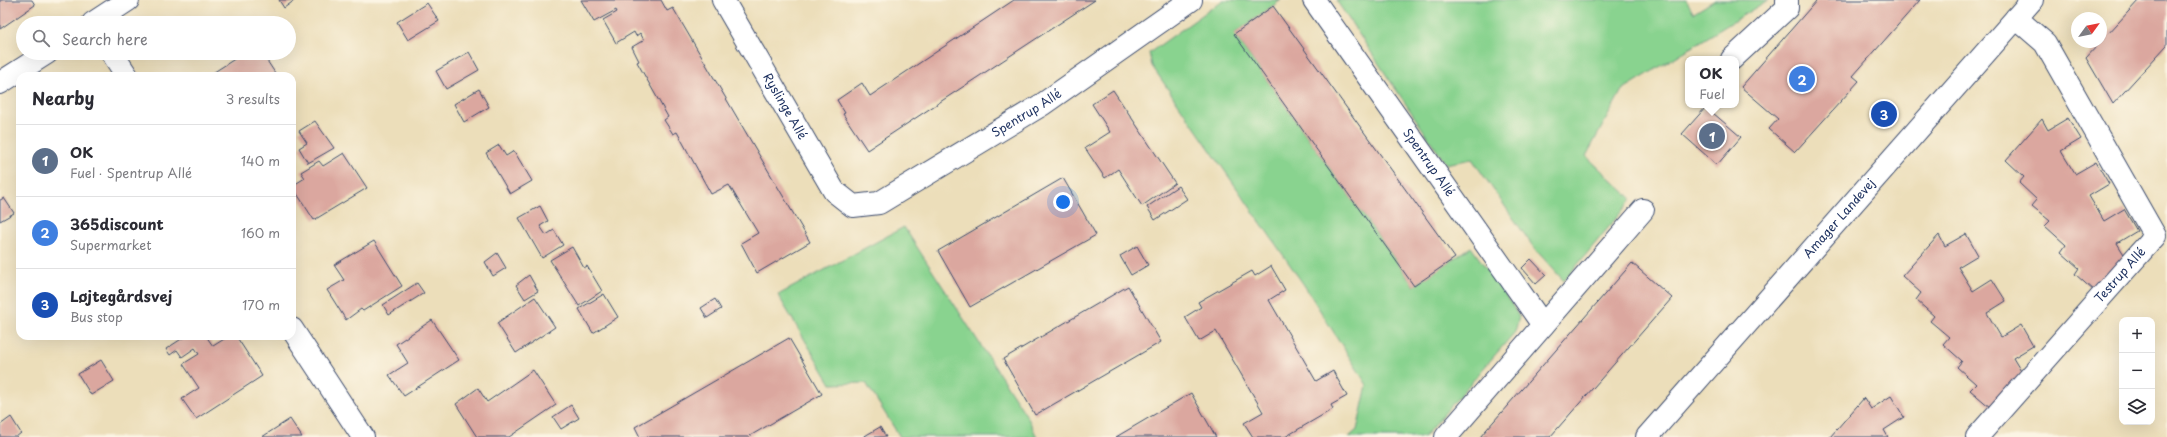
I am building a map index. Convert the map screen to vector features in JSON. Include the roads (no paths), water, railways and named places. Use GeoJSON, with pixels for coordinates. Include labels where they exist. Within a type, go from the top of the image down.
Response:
{"type":"FeatureCollection","features":[{"type":"Feature","properties":{"kind":"street"},"geometry":{"type":"LineString","coordinates":[[104,16],[128,0]]}},
{"type":"Feature","properties":{"kind":"street","name":"Ryslinge Allé"},"geometry":{"type":"LineString","coordinates":[[723,0],[834,191],[853,206]]}},
{"type":"Feature","properties":{"kind":"street","name":"Spentrup Allé"},"geometry":{"type":"LineString","coordinates":[[853,206],[878,203],[1043,104],[1191,0]]}},
{"type":"Feature","properties":{"kind":"street","name":"Spentrup Allé"},"geometry":{"type":"LineString","coordinates":[[1314,0],[1543,325]]}},
{"type":"Feature","properties":{"kind":"street"},"geometry":{"type":"LineString","coordinates":[[1735,56],[1787,8],[1787,0]]}},
{"type":"Feature","properties":{"kind":"street","name":"Amager Landevej"},"geometry":{"type":"LineString","coordinates":[[1647,437],[2015,14],[2032,0]]}},
{"type":"Feature","properties":{"kind":"street","name":"Testrup Allé"},"geometry":{"type":"LineString","coordinates":[[1977,437],[2155,236],[2045,44],[2015,14]]}},
{"type":"Feature","properties":{"kind":"street"},"geometry":{"type":"LineString","coordinates":[[17,72],[36,60]]}},
{"type":"Feature","properties":{"kind":"street"},"geometry":{"type":"LineString","coordinates":[[117,60],[124,72]]}},
{"type":"Feature","properties":{"kind":"street"},"geometry":{"type":"LineString","coordinates":[[0,83],[16,73]]}},
{"type":"Feature","properties":{"kind":"street"},"geometry":{"type":"LineString","coordinates":[[1446,437],[1643,210]]}},
{"type":"Feature","properties":{"kind":"street"},"geometry":{"type":"LineString","coordinates":[[296,335],[363,437]]}},
{"type":"Feature","properties":{"kind":"place","name":"365discount"},"geometry":{"type":"Point","coordinates":[1802,79]}},
{"type":"Feature","properties":{"kind":"place","name":"Løjtegårdsvej"},"geometry":{"type":"Point","coordinates":[1884,114]}},
{"type":"Feature","properties":{"kind":"place","name":"OK"},"geometry":{"type":"Point","coordinates":[1712,136]}}]}
